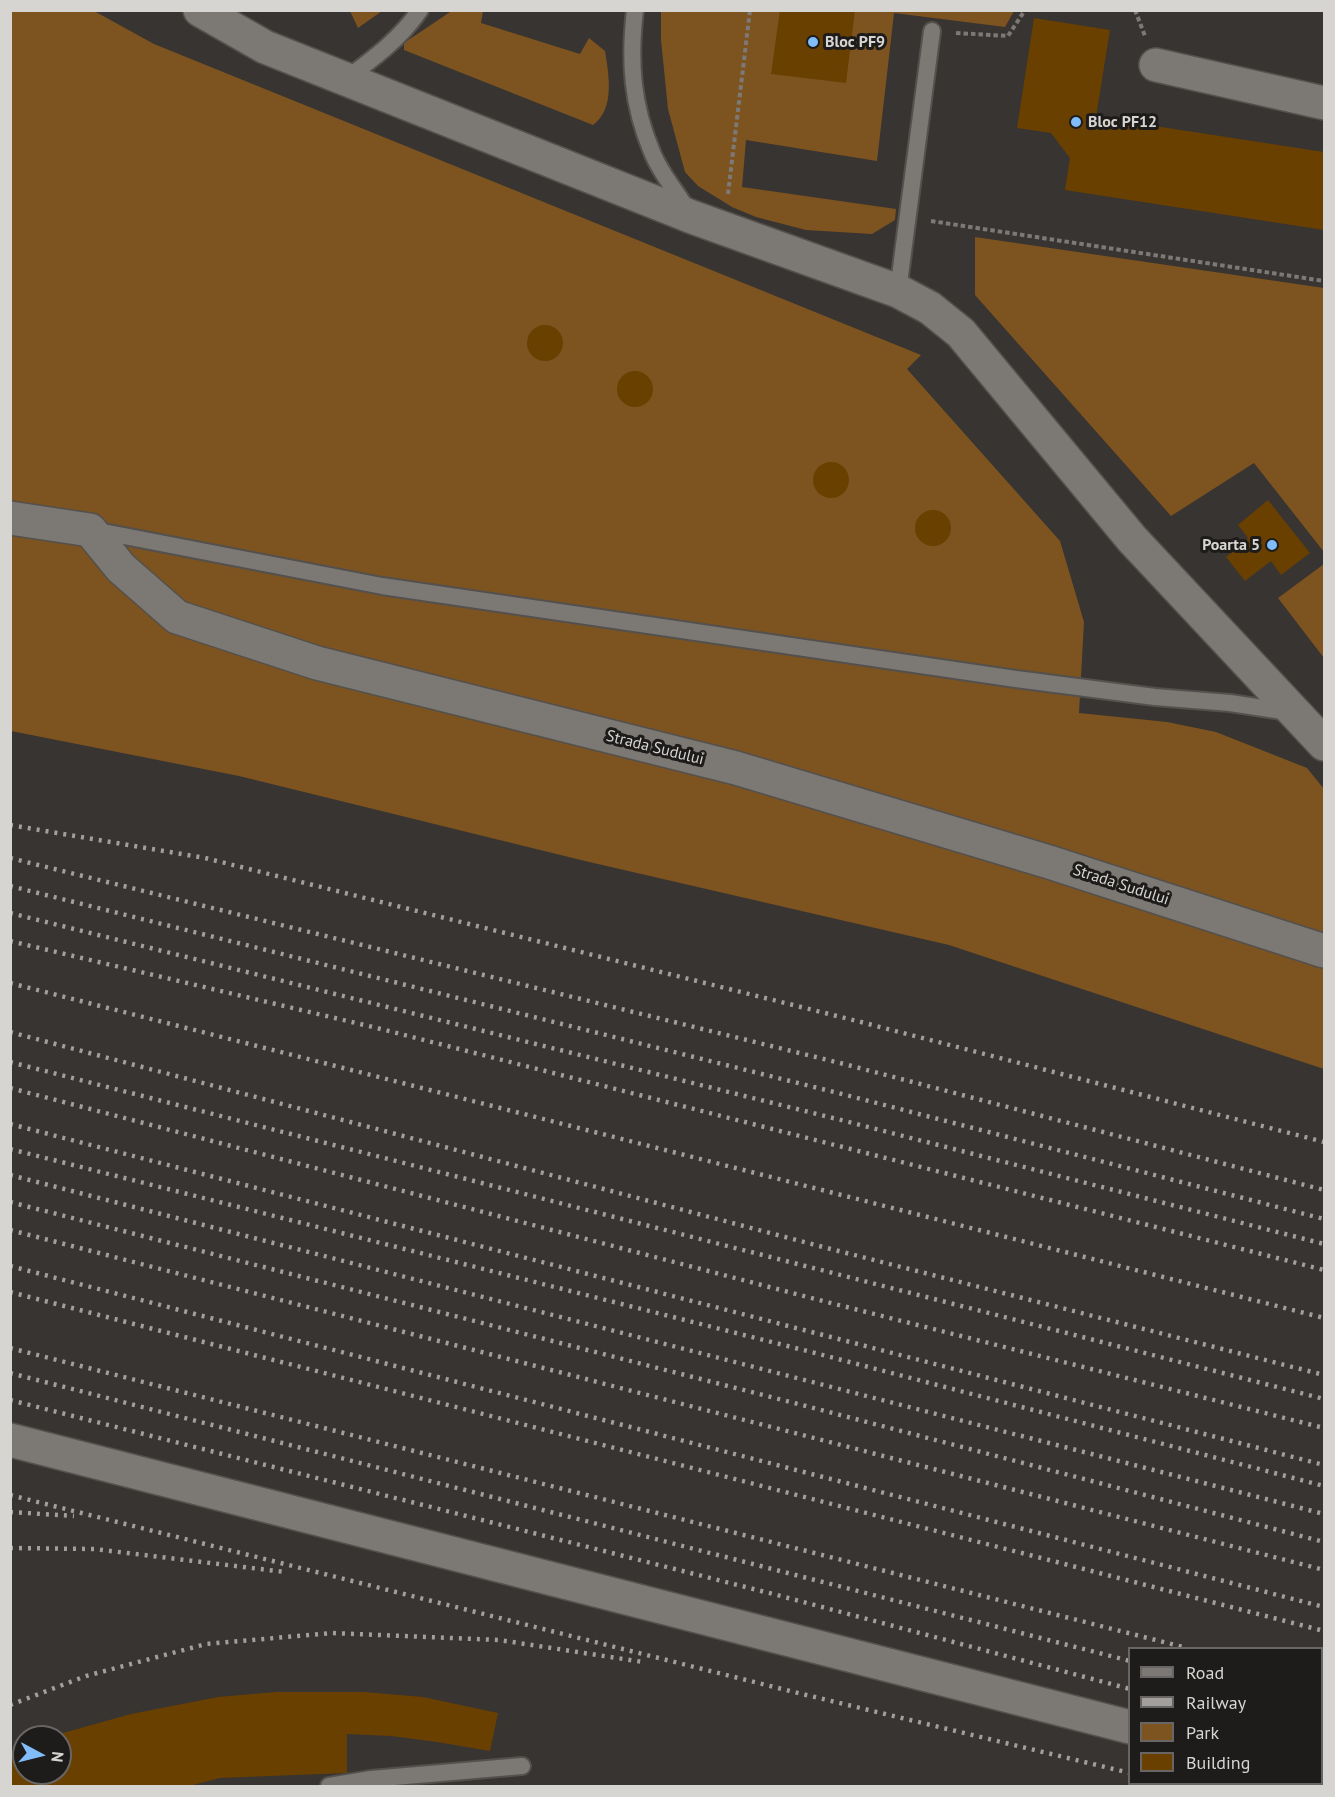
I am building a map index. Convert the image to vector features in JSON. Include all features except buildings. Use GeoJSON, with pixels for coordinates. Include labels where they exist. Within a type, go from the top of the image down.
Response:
{"type":"FeatureCollection","features":[{"type":"Feature","properties":{"kind":"street"},"geometry":{"type":"LineString","coordinates":[[200,10],[265,47],[692,217],[898,291],[930,308],[961,333],[1132,539],[1324,744]]}},
{"type":"Feature","properties":{"kind":"street"},"geometry":{"type":"LineString","coordinates":[[1156,65],[1324,103]]}},
{"type":"Feature","properties":{"kind":"street"},"geometry":{"type":"LineString","coordinates":[[10,518],[90,530]]}},
{"type":"Feature","properties":{"kind":"street","name":"Strada Sudului"},"geometry":{"type":"LineString","coordinates":[[90,530],[121,568],[177,617],[317,663],[736,768],[1049,862],[1324,951]]}},
{"type":"Feature","properties":{"kind":"street"},"geometry":{"type":"LineString","coordinates":[[10,1440],[1128,1725]]}},
{"type":"Feature","properties":{"kind":"lane"},"geometry":{"type":"LineString","coordinates":[[346,79],[387,48],[411,24],[420,10]]}},
{"type":"Feature","properties":{"kind":"lane"},"geometry":{"type":"LineString","coordinates":[[635,10],[631,43],[635,100],[652,154],[692,217]]}},
{"type":"Feature","properties":{"kind":"lane"},"geometry":{"type":"LineString","coordinates":[[898,291],[932,31]]}},
{"type":"Feature","properties":{"kind":"lane"},"geometry":{"type":"LineString","coordinates":[[90,530],[382,586],[1016,679],[1155,697],[1230,703],[1296,713]]}},
{"type":"Feature","properties":{"kind":"lane"},"geometry":{"type":"LineString","coordinates":[[329,1786],[371,1779],[522,1766]]}},
{"type":"Feature","properties":{"kind":"path"},"geometry":{"type":"LineString","coordinates":[[728,198],[750,10]]}},
{"type":"Feature","properties":{"kind":"path"},"geometry":{"type":"LineString","coordinates":[[932,31],[1008,36],[1025,10]]}},
{"type":"Feature","properties":{"kind":"path"},"geometry":{"type":"LineString","coordinates":[[908,218],[1324,281]]}},
{"type":"Feature","properties":{"kind":"green space"},"geometry":{"type":"Polygon","coordinates":[[[350,10],[382,11],[358,28],[350,10]]]}},
{"type":"Feature","properties":{"kind":"green space"},"geometry":{"type":"Polygon","coordinates":[[[453,10],[483,11],[481,23],[580,54],[589,38],[605,51],[607,61],[608,101],[600,118],[593,125],[404,50],[404,43],[453,10]]]}},
{"type":"Feature","properties":{"kind":"green space"},"geometry":{"type":"Polygon","coordinates":[[[10,11],[94,11],[154,44],[921,355],[907,369],[1060,541],[1084,622],[1079,713],[1167,722],[1216,732],[1307,768],[1324,789],[1324,1069],[949,945],[585,861],[239,776],[11,731],[10,11]]]}},
{"type":"Feature","properties":{"kind":"green space"},"geometry":{"type":"Polygon","coordinates":[[[661,11],[1014,11],[1005,27],[894,13],[877,161],[746,140],[742,187],[896,209],[895,220],[872,234],[806,230],[756,217],[732,207],[698,186],[685,172],[668,109],[661,40],[661,11]]]}},
{"type":"Feature","properties":{"kind":"green space"},"geometry":{"type":"Polygon","coordinates":[[[975,237],[1324,288],[1324,552],[1254,463],[1171,516],[975,295],[975,237]]]}},
{"type":"Feature","properties":{"kind":"green space"},"geometry":{"type":"Polygon","coordinates":[[[1324,564],[1324,658],[1278,598],[1324,564]]]}},
{"type":"Feature","properties":{"kind":"railway"},"geometry":{"type":"LineString","coordinates":[[10,825],[205,858],[857,1021],[1324,1142]]}},
{"type":"Feature","properties":{"kind":"railway"},"geometry":{"type":"LineString","coordinates":[[10,858],[844,1064],[1324,1190]]}},
{"type":"Feature","properties":{"kind":"railway"},"geometry":{"type":"LineString","coordinates":[[10,886],[838,1093],[1324,1219]]}},
{"type":"Feature","properties":{"kind":"railway"},"geometry":{"type":"LineString","coordinates":[[10,913],[837,1119],[1324,1244]]}},
{"type":"Feature","properties":{"kind":"railway"},"geometry":{"type":"LineString","coordinates":[[10,941],[377,1028],[1324,1270]]}},
{"type":"Feature","properties":{"kind":"railway"},"geometry":{"type":"LineString","coordinates":[[10,983],[1324,1318]]}},
{"type":"Feature","properties":{"kind":"railway"},"geometry":{"type":"LineString","coordinates":[[10,1032],[823,1247],[1324,1375]]}},
{"type":"Feature","properties":{"kind":"railway"},"geometry":{"type":"LineString","coordinates":[[10,1062],[1324,1399]]}},
{"type":"Feature","properties":{"kind":"railway"},"geometry":{"type":"LineString","coordinates":[[10,1088],[819,1300],[1324,1428]]}},
{"type":"Feature","properties":{"kind":"railway"},"geometry":{"type":"LineString","coordinates":[[10,1124],[1324,1465]]}},
{"type":"Feature","properties":{"kind":"railway"},"geometry":{"type":"LineString","coordinates":[[10,1149],[815,1353],[1324,1486]]}},
{"type":"Feature","properties":{"kind":"railway"},"geometry":{"type":"LineString","coordinates":[[10,1175],[1324,1514]]}},
{"type":"Feature","properties":{"kind":"railway"},"geometry":{"type":"LineString","coordinates":[[10,1202],[806,1406],[1324,1542]]}},
{"type":"Feature","properties":{"kind":"railway"},"geometry":{"type":"LineString","coordinates":[[10,1230],[1324,1570]]}},
{"type":"Feature","properties":{"kind":"railway"},"geometry":{"type":"LineString","coordinates":[[10,1266],[1324,1607]]}},
{"type":"Feature","properties":{"kind":"railway"},"geometry":{"type":"LineString","coordinates":[[10,1292],[1324,1631]]}},
{"type":"Feature","properties":{"kind":"railway"},"geometry":{"type":"LineString","coordinates":[[10,1348],[1183,1647]]}},
{"type":"Feature","properties":{"kind":"railway"},"geometry":{"type":"LineString","coordinates":[[10,1373],[1128,1660]]}},
{"type":"Feature","properties":{"kind":"railway"},"geometry":{"type":"LineString","coordinates":[[10,1400],[777,1595],[1128,1688]]}},
{"type":"Feature","properties":{"kind":"railway"},"geometry":{"type":"LineString","coordinates":[[10,1495],[794,1692],[1128,1773]]}},
{"type":"Feature","properties":{"kind":"railway"},"geometry":{"type":"LineString","coordinates":[[10,1512],[74,1516]]}},
{"type":"Feature","properties":{"kind":"railway"},"geometry":{"type":"LineString","coordinates":[[10,1548],[94,1549],[285,1572]]}},
{"type":"Feature","properties":{"kind":"railway"},"geometry":{"type":"LineString","coordinates":[[10,1705],[86,1676],[206,1644],[332,1633],[499,1640],[643,1662]]}},
{"type":"Feature","properties":{"kind":"railway"},"geometry":{"type":"LineString","coordinates":[[1174,1785],[1180,1786]]}},
{"type":"Feature","properties":{"kind":"railway"},"geometry":{"type":"LineString","coordinates":[[1202,1785],[1214,1786]]}},
{"type":"Feature","properties":{"kind":"place","name":"Bloc PF9"},"geometry":{"type":"Point","coordinates":[813,42]}},
{"type":"Feature","properties":{"kind":"place","name":"Bloc PF12"},"geometry":{"type":"Point","coordinates":[1076,122]}},
{"type":"Feature","properties":{"kind":"place","name":"Poarta 5"},"geometry":{"type":"Point","coordinates":[1272,545]}}]}
